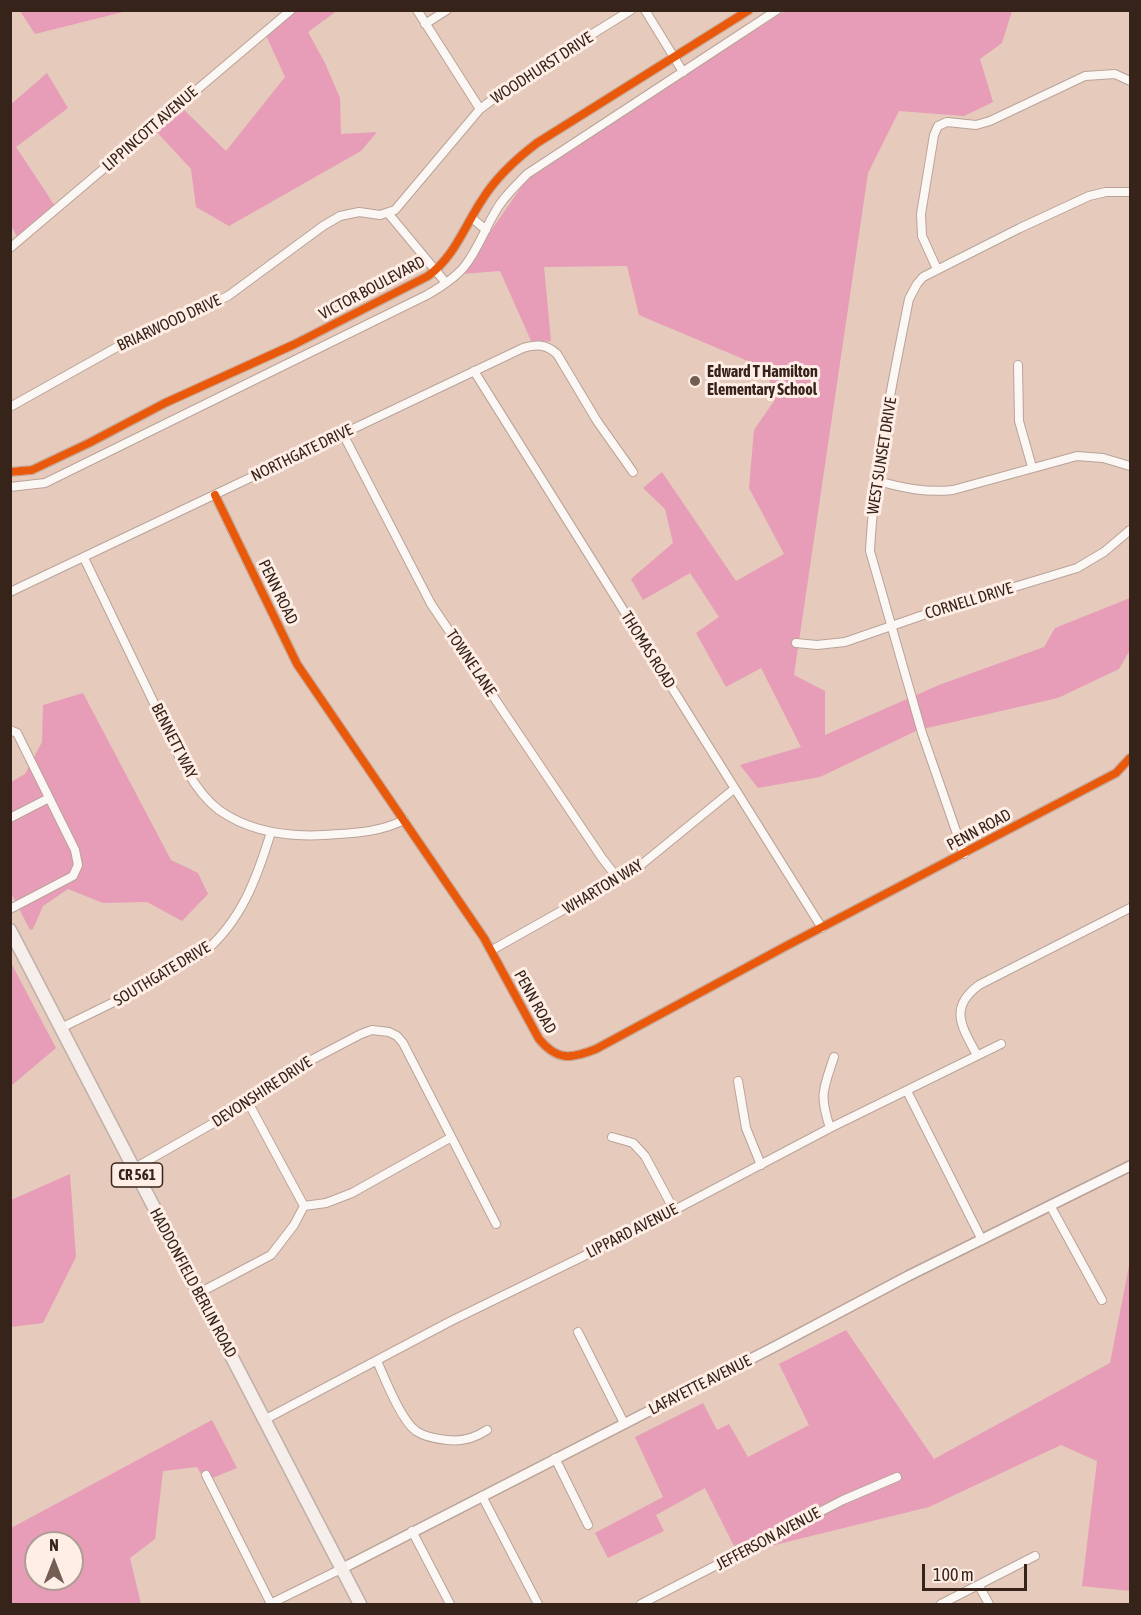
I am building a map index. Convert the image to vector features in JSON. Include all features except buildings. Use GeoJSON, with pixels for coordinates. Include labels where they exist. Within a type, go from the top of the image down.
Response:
{"type":"FeatureCollection","features":[{"type":"Feature","properties":{"kind":"main road","name":"HADDONFIELD BERLIN ROAD"},"geometry":{"type":"LineString","coordinates":[[10,930],[360,1605]]}},
{"type":"Feature","properties":{"kind":"street","name":"LIPPINCOTT AVENUE"},"geometry":{"type":"LineString","coordinates":[[10,248],[291,10]]}},
{"type":"Feature","properties":{"kind":"street"},"geometry":{"type":"LineString","coordinates":[[417,10],[480,109]]}},
{"type":"Feature","properties":{"kind":"street"},"geometry":{"type":"LineString","coordinates":[[425,24],[447,10]]}},
{"type":"Feature","properties":{"kind":"street","name":"WOODHURST DRIVE"},"geometry":{"type":"LineString","coordinates":[[388,213],[403,202],[480,109],[520,79],[630,10]]}},
{"type":"Feature","properties":{"kind":"street"},"geometry":{"type":"LineString","coordinates":[[645,10],[683,72]]}},
{"type":"Feature","properties":{"kind":"street","name":"VICTOR BOULEVARD"},"geometry":{"type":"LineString","coordinates":[[10,472],[32,470],[165,403],[295,344],[417,283],[436,270],[452,252],[489,189],[505,170],[537,142],[749,10]]}},
{"type":"Feature","properties":{"kind":"street","name":"VICTOR BOULEVARD"},"geometry":{"type":"LineString","coordinates":[[10,487],[45,483],[402,309],[446,283],[463,268],[506,196],[537,166],[777,10]]}},
{"type":"Feature","properties":{"kind":"street"},"geometry":{"type":"LineString","coordinates":[[936,269],[922,236],[921,214],[934,135],[938,126],[947,122],[976,125],[990,121],[1085,76],[1115,74],[1131,81]]}},
{"type":"Feature","properties":{"kind":"street","name":"WEST SUNSET DRIVE"},"geometry":{"type":"LineString","coordinates":[[964,854],[922,733],[870,550],[872,519],[909,299],[916,284],[936,269],[1089,196],[1106,192],[1131,192]]}},
{"type":"Feature","properties":{"kind":"street","name":"BRIARWOOD DRIVE"},"geometry":{"type":"LineString","coordinates":[[10,407],[126,342],[228,296],[340,216],[359,212],[380,215],[388,213]]}},
{"type":"Feature","properties":{"kind":"street"},"geometry":{"type":"LineString","coordinates":[[388,213],[446,283]]}},
{"type":"Feature","properties":{"kind":"street"},"geometry":{"type":"LineString","coordinates":[[472,218],[486,230]]}},
{"type":"Feature","properties":{"kind":"street","name":"NORTHGATE DRIVE"},"geometry":{"type":"LineString","coordinates":[[10,592],[523,348],[542,345],[549,347],[557,354],[597,421],[633,472]]}},
{"type":"Feature","properties":{"kind":"street"},"geometry":{"type":"LineString","coordinates":[[1018,365],[1019,421],[1032,467]]}},
{"type":"Feature","properties":{"kind":"street","name":"THOMAS ROAD"},"geometry":{"type":"LineString","coordinates":[[474,371],[822,928]]}},
{"type":"Feature","properties":{"kind":"street","name":"TOWNE LANE"},"geometry":{"type":"LineString","coordinates":[[343,434],[431,604],[619,880]]}},
{"type":"Feature","properties":{"kind":"street"},"geometry":{"type":"LineString","coordinates":[[878,481],[912,490],[937,492],[953,490],[1065,458],[1089,455],[1131,466]]}},
{"type":"Feature","properties":{"kind":"street","name":"PENN ROAD"},"geometry":{"type":"LineString","coordinates":[[215,495],[297,664],[492,950],[539,1039],[552,1052],[561,1056],[582,1055],[596,1049],[1116,773],[1131,758]]}},
{"type":"Feature","properties":{"kind":"street","name":"CORNELL DRIVE"},"geometry":{"type":"LineString","coordinates":[[796,644],[830,645],[846,642],[1077,568],[1104,552],[1131,530]]}},
{"type":"Feature","properties":{"kind":"street","name":"BENNETT WAY"},"geometry":{"type":"LineString","coordinates":[[84,558],[184,765],[208,800],[220,811],[247,825],[271,832],[314,835],[372,832],[404,820]]}},
{"type":"Feature","properties":{"kind":"street"},"geometry":{"type":"LineString","coordinates":[[10,730],[17,733],[75,850],[78,865],[73,876],[10,909]]}},
{"type":"Feature","properties":{"kind":"street","name":"WHARTON WAY"},"geometry":{"type":"LineString","coordinates":[[492,950],[636,869],[734,789]]}},
{"type":"Feature","properties":{"kind":"street"},"geometry":{"type":"LineString","coordinates":[[10,818],[49,798]]}},
{"type":"Feature","properties":{"kind":"street","name":"SOUTHGATE DRIVE"},"geometry":{"type":"LineString","coordinates":[[61,1028],[120,999],[212,945],[226,931],[245,903],[271,832]]}},
{"type":"Feature","properties":{"kind":"street"},"geometry":{"type":"LineString","coordinates":[[977,1055],[965,1032],[959,1013],[967,994],[979,985],[1131,909]]}},
{"type":"Feature","properties":{"kind":"street","name":"DEVONSHIRE DRIVE"},"geometry":{"type":"LineString","coordinates":[[133,1169],[249,1104],[279,1077],[361,1034],[378,1030],[397,1036],[403,1043],[496,1224]]}},
{"type":"Feature","properties":{"kind":"street","name":"LIPPARD AVENUE"},"geometry":{"type":"LineString","coordinates":[[264,1420],[451,1321],[674,1210],[830,1128],[1001,1044]]}},
{"type":"Feature","properties":{"kind":"street"},"geometry":{"type":"LineString","coordinates":[[830,1128],[822,1093],[834,1057]]}},
{"type":"Feature","properties":{"kind":"street"},"geometry":{"type":"LineString","coordinates":[[738,1081],[746,1128],[761,1165]]}},
{"type":"Feature","properties":{"kind":"street"},"geometry":{"type":"LineString","coordinates":[[907,1091],[982,1240]]}},
{"type":"Feature","properties":{"kind":"street"},"geometry":{"type":"LineString","coordinates":[[249,1104],[304,1206]]}},
{"type":"Feature","properties":{"kind":"street"},"geometry":{"type":"LineString","coordinates":[[612,1137],[633,1143],[645,1156],[674,1210]]}},
{"type":"Feature","properties":{"kind":"street"},"geometry":{"type":"LineString","coordinates":[[304,1206],[326,1203],[352,1193],[450,1138]]}},
{"type":"Feature","properties":{"kind":"street","name":"LAFAYETTE AVENUE"},"geometry":{"type":"LineString","coordinates":[[271,1604],[776,1346],[908,1276],[1131,1166]]}},
{"type":"Feature","properties":{"kind":"street"},"geometry":{"type":"LineString","coordinates":[[199,1293],[271,1255],[294,1225],[304,1206]]}},
{"type":"Feature","properties":{"kind":"street"},"geometry":{"type":"LineString","coordinates":[[1051,1207],[1102,1300]]}},
{"type":"Feature","properties":{"kind":"street"},"geometry":{"type":"LineString","coordinates":[[578,1332],[624,1424]]}},
{"type":"Feature","properties":{"kind":"street"},"geometry":{"type":"LineString","coordinates":[[376,1361],[406,1420],[418,1432],[440,1440],[454,1441],[476,1437],[487,1430]]}},
{"type":"Feature","properties":{"kind":"street"},"geometry":{"type":"LineString","coordinates":[[555,1458],[588,1524]]}},
{"type":"Feature","properties":{"kind":"street"},"geometry":{"type":"LineString","coordinates":[[206,1474],[271,1604]]}},
{"type":"Feature","properties":{"kind":"street","name":"JEFFERSON AVENUE"},"geometry":{"type":"LineString","coordinates":[[641,1605],[843,1500],[897,1477]]}},
{"type":"Feature","properties":{"kind":"street"},"geometry":{"type":"LineString","coordinates":[[482,1496],[538,1605]]}},
{"type":"Feature","properties":{"kind":"street"},"geometry":{"type":"LineString","coordinates":[[412,1532],[450,1605]]}},
{"type":"Feature","properties":{"kind":"street"},"geometry":{"type":"LineString","coordinates":[[941,1605],[1035,1556]]}},
{"type":"Feature","properties":{"kind":"street"},"geometry":{"type":"LineString","coordinates":[[979,1586],[989,1605]]}},
{"type":"Feature","properties":{"kind":"shaded area"},"geometry":{"type":"Polygon","coordinates":[[[338,10],[308,32],[340,98],[341,134],[377,132],[361,151],[229,226],[196,207],[191,169],[154,129],[179,105],[226,151],[285,77],[264,31],[284,16],[282,11],[338,10]]]}},
{"type":"Feature","properties":{"kind":"shaded area"},"geometry":{"type":"Polygon","coordinates":[[[20,11],[127,11],[35,34],[20,11]]]}},
{"type":"Feature","properties":{"kind":"shaded area"},"geometry":{"type":"Polygon","coordinates":[[[785,11],[1012,11],[1002,43],[980,59],[993,102],[964,116],[899,111],[868,173],[794,675],[825,691],[825,735],[939,685],[1044,647],[1055,628],[1130,598],[1130,650],[1119,669],[1058,698],[918,730],[820,777],[758,788],[740,765],[801,747],[761,668],[726,687],[696,633],[719,617],[690,573],[643,600],[631,579],[673,543],[665,509],[643,488],[662,472],[736,581],[784,554],[749,488],[754,430],[774,401],[767,369],[639,315],[627,266],[544,267],[551,341],[532,343],[500,271],[461,274],[531,173],[785,11]]]}},
{"type":"Feature","properties":{"kind":"shaded area"},"geometry":{"type":"Polygon","coordinates":[[[47,73],[68,108],[16,147],[59,212],[21,245],[11,225],[10,105],[47,73]]]}},
{"type":"Feature","properties":{"kind":"shaded area"},"geometry":{"type":"Polygon","coordinates":[[[83,693],[171,860],[198,873],[208,894],[182,921],[147,902],[103,903],[68,889],[43,906],[33,929],[30,930],[11,893],[11,782],[25,774],[42,742],[43,705],[83,693]]]}},
{"type":"Feature","properties":{"kind":"shaded area"},"geometry":{"type":"Polygon","coordinates":[[[10,961],[56,1048],[11,1086],[10,1086],[10,961]]]}},
{"type":"Feature","properties":{"kind":"shaded area"},"geometry":{"type":"Polygon","coordinates":[[[70,1174],[76,1257],[43,1323],[11,1327],[11,1200],[70,1174]]]}},
{"type":"Feature","properties":{"kind":"shaded area"},"geometry":{"type":"Polygon","coordinates":[[[1130,1261],[1130,1591],[1082,1586],[1097,1461],[1061,1445],[929,1507],[738,1554],[705,1488],[656,1515],[664,1531],[608,1558],[595,1533],[663,1497],[635,1437],[703,1403],[717,1430],[729,1424],[748,1457],[809,1425],[779,1364],[846,1330],[934,1459],[1110,1363],[1130,1261]]]}},
{"type":"Feature","properties":{"kind":"shaded area"},"geometry":{"type":"Polygon","coordinates":[[[212,1420],[237,1468],[205,1481],[197,1467],[163,1471],[155,1539],[130,1558],[141,1604],[11,1604],[11,1528],[212,1420]]]}},
{"type":"Feature","properties":{"kind":"cycle path"},"geometry":{"type":"LineString","coordinates":[[10,472],[32,470],[165,403],[295,344],[428,276],[452,250],[494,184],[522,155],[537,143],[749,10]]}},
{"type":"Feature","properties":{"kind":"cycle path"},"geometry":{"type":"LineString","coordinates":[[215,495],[297,664],[484,938],[539,1039],[558,1054],[572,1056],[596,1049],[788,945],[1116,773],[1130,758]]}},
{"type":"Feature","properties":{"kind":"place","name":"Edward T Hamilton Elementary School"},"geometry":{"type":"Point","coordinates":[695,381]}}]}
